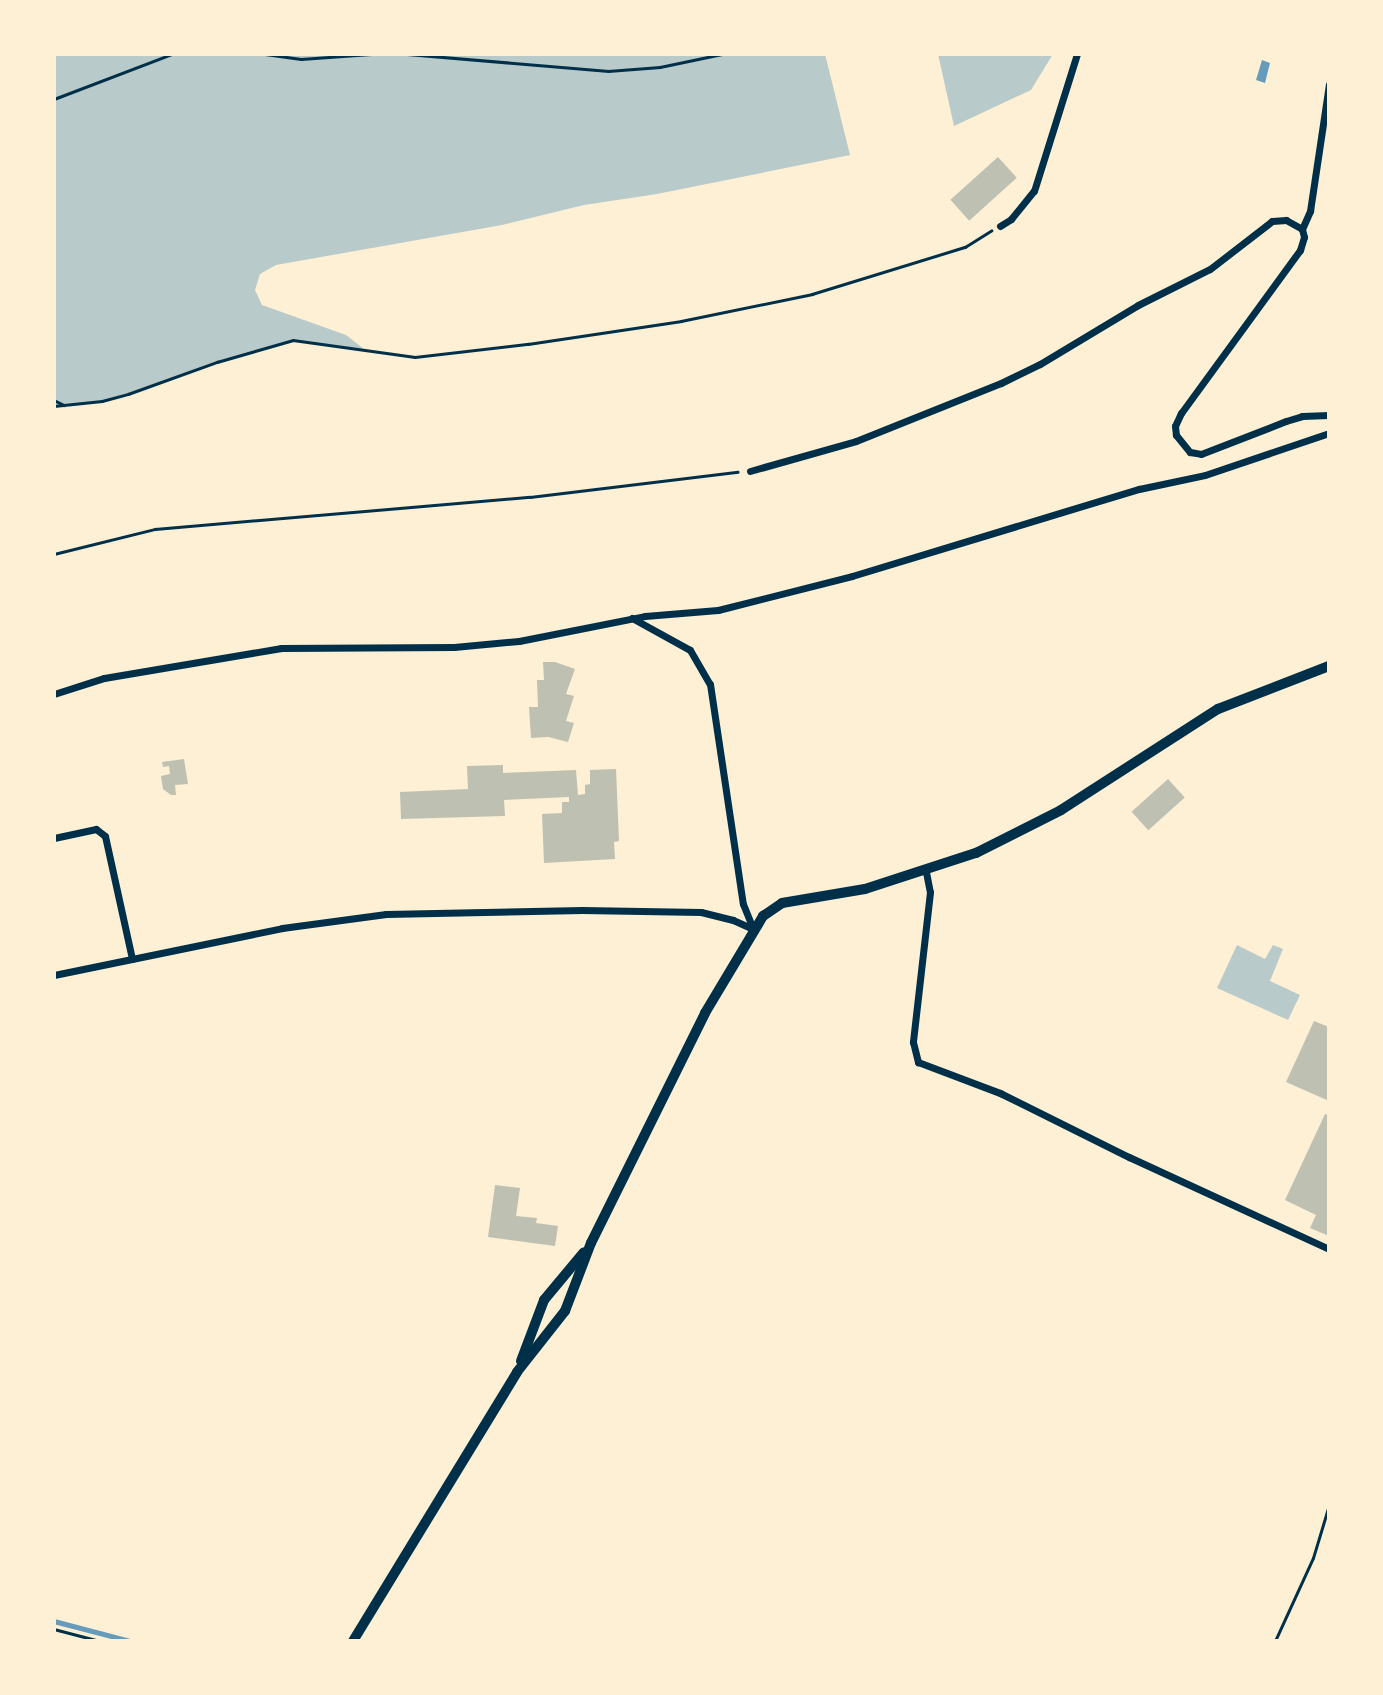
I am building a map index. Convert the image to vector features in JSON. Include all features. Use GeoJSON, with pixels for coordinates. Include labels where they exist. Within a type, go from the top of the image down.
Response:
{"type":"FeatureCollection","features":[{"type":"Feature","properties":{"kind":"street"},"geometry":{"type":"LineString","coordinates":[[1000,226],[1011,219],[1034,191],[1077,54]]}},
{"type":"Feature","properties":{"kind":"street"},"geometry":{"type":"LineString","coordinates":[[1329,84],[1310,211],[1302,229],[1303,242],[1289,268],[1181,413],[1175,426],[1176,435],[1190,452],[1201,454],[1302,416],[1329,415]]}},
{"type":"Feature","properties":{"kind":"street"},"geometry":{"type":"LineString","coordinates":[[750,471],[856,441],[1001,383],[1040,364],[1138,305],[1210,269],[1272,221],[1286,220],[1302,229]]}},
{"type":"Feature","properties":{"kind":"street"},"geometry":{"type":"LineString","coordinates":[[54,694],[104,678],[281,648],[454,647],[519,641],[632,618],[718,610],[1027,525],[1139,489],[1205,475],[1329,433]]}},
{"type":"Feature","properties":{"kind":"street"},"geometry":{"type":"LineString","coordinates":[[632,618],[690,650],[710,684],[743,904],[753,929]]}},
{"type":"Feature","properties":{"kind":"street"},"geometry":{"type":"LineString","coordinates":[[353,1641],[517,1372],[565,1311],[591,1243],[705,1013],[763,916],[782,903],[865,889],[926,872],[976,853],[1061,810],[1218,709],[1329,666]]}},
{"type":"Feature","properties":{"kind":"street"},"geometry":{"type":"LineString","coordinates":[[54,838],[96,829],[105,836],[132,959]]}},
{"type":"Feature","properties":{"kind":"street"},"geometry":{"type":"LineString","coordinates":[[926,872],[930,892],[913,1042],[918,1062],[1000,1093],[1129,1157],[1329,1249]]}},
{"type":"Feature","properties":{"kind":"street"},"geometry":{"type":"LineString","coordinates":[[54,975],[282,928],[386,914],[582,910],[701,912],[733,920],[753,929]]}},
{"type":"Feature","properties":{"kind":"street"},"geometry":{"type":"LineString","coordinates":[[517,1372],[544,1300],[591,1243]]}},
{"type":"Feature","properties":{"kind":"path"},"geometry":{"type":"LineString","coordinates":[[54,99],[172,54]]}},
{"type":"Feature","properties":{"kind":"path"},"geometry":{"type":"LineString","coordinates":[[265,54],[301,59],[371,54]]}},
{"type":"Feature","properties":{"kind":"path"},"geometry":{"type":"LineString","coordinates":[[407,54],[607,71],[660,67],[722,54]]}},
{"type":"Feature","properties":{"kind":"path"},"geometry":{"type":"LineString","coordinates":[[54,406],[128,394],[229,358],[293,340],[311,340],[415,357],[553,341],[756,307],[813,294],[965,247],[1000,226]]}},
{"type":"Feature","properties":{"kind":"path"},"geometry":{"type":"LineString","coordinates":[[54,400],[64,405]]}},
{"type":"Feature","properties":{"kind":"path"},"geometry":{"type":"LineString","coordinates":[[54,554],[155,529],[530,496],[750,471]]}},
{"type":"Feature","properties":{"kind":"path"},"geometry":{"type":"LineString","coordinates":[[1275,1641],[1313,1558],[1329,1505]]}},
{"type":"Feature","properties":{"kind":"path"},"geometry":{"type":"LineString","coordinates":[[54,1629],[100,1641]]}},
{"type":"Feature","properties":{"kind":"shaded area"},"geometry":{"type":"Polygon","coordinates":[[[54,54],[825,54],[850,155],[657,194],[584,205],[502,225],[276,265],[260,274],[255,290],[262,305],[346,335],[364,349],[293,340],[217,362],[128,394],[102,401],[54,406],[54,54]]]}},
{"type":"Feature","properties":{"kind":"shaded area"},"geometry":{"type":"Polygon","coordinates":[[[938,54],[1053,54],[1031,90],[954,126],[938,54]]]}},
{"type":"Feature","properties":{"kind":"shaded area"},"geometry":{"type":"Polygon","coordinates":[[[1237,945],[1265,959],[1273,945],[1283,949],[1270,981],[1300,995],[1288,1020],[1217,988],[1237,945]]]}},
{"type":"Feature","properties":{"kind":"water"},"geometry":{"type":"Polygon","coordinates":[[[1262,60],[1270,63],[1265,83],[1256,80],[1262,60]]]}},
{"type":"Feature","properties":{"kind":"building"},"geometry":{"type":"Polygon","coordinates":[[[998,157],[1017,178],[969,221],[950,200],[998,157]]]}},
{"type":"Feature","properties":{"kind":"building"},"geometry":{"type":"Polygon","coordinates":[[[543,662],[555,662],[575,669],[566,694],[574,696],[566,721],[574,723],[568,742],[548,737],[531,738],[529,707],[538,707],[537,680],[544,680],[543,662]]]}},
{"type":"Feature","properties":{"kind":"building"},"geometry":{"type":"Polygon","coordinates":[[[184,759],[188,784],[175,785],[176,795],[171,795],[163,789],[161,776],[170,774],[169,766],[163,767],[162,762],[184,759]]]}},
{"type":"Feature","properties":{"kind":"building"},"geometry":{"type":"Polygon","coordinates":[[[503,765],[503,773],[576,770],[578,795],[585,794],[585,785],[590,784],[590,770],[616,769],[619,841],[614,842],[615,859],[544,863],[542,814],[562,813],[562,802],[569,802],[569,797],[504,800],[505,816],[401,819],[400,792],[468,789],[467,766],[503,765]]]}},
{"type":"Feature","properties":{"kind":"building"},"geometry":{"type":"Polygon","coordinates":[[[1168,779],[1185,798],[1148,830],[1132,812],[1168,779]]]}},
{"type":"Feature","properties":{"kind":"building"},"geometry":{"type":"Polygon","coordinates":[[[1314,1021],[1329,1027],[1329,1101],[1286,1082],[1314,1021]]]}},
{"type":"Feature","properties":{"kind":"building"},"geometry":{"type":"Polygon","coordinates":[[[1325,1114],[1329,1115],[1329,1236],[1310,1228],[1316,1215],[1285,1200],[1325,1114]]]}},
{"type":"Feature","properties":{"kind":"building"},"geometry":{"type":"Polygon","coordinates":[[[495,1185],[520,1188],[516,1216],[537,1218],[536,1223],[558,1226],[555,1246],[488,1237],[495,1185]]]}},
{"type":"Feature","properties":{"kind":"waterway"},"geometry":{"type":"LineString","coordinates":[[54,1621],[130,1641]]}}]}
